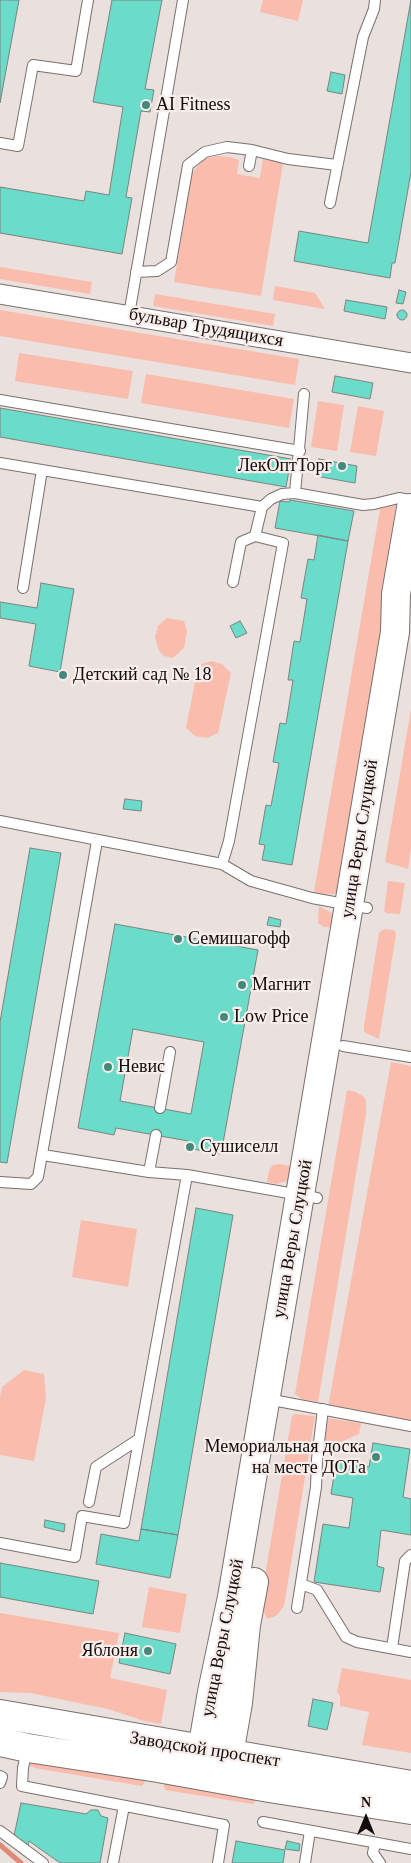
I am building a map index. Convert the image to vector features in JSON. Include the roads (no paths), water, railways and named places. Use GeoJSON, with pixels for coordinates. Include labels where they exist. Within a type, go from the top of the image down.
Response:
{"type":"FeatureCollection","features":[{"type":"Feature","properties":{"kind":"street","name":"бульвар Трудящихся"},"geometry":{"type":"LineString","coordinates":[[0,294],[411,363]]}},
{"type":"Feature","properties":{"kind":"street","name":"улица Веры Слуцкой"},"geometry":{"type":"LineString","coordinates":[[309,1197],[343,1046],[358,906],[394,632],[396,594],[411,508]]}},
{"type":"Feature","properties":{"kind":"street","name":"улица Веры Слуцкой"},"geometry":{"type":"LineString","coordinates":[[211,1777],[229,1754],[238,1704],[246,1625],[275,1400],[358,906],[411,646]]}},
{"type":"Feature","properties":{"kind":"street","name":"улица Веры Слуцкой"},"geometry":{"type":"LineString","coordinates":[[211,1777],[202,1750],[212,1692],[275,1400]]}},
{"type":"Feature","properties":{"kind":"street","name":"Заводской проспект"},"geometry":{"type":"LineString","coordinates":[[0,1714],[411,1785]]}},
{"type":"Feature","properties":{"kind":"street","name":"Заводской проспект"},"geometry":{"type":"LineString","coordinates":[[0,1742],[411,1810]]}},
{"type":"Feature","properties":{"kind":"lane"},"geometry":{"type":"LineString","coordinates":[[0,143],[18,146],[33,65],[76,71],[88,0]]}},
{"type":"Feature","properties":{"kind":"lane"},"geometry":{"type":"LineString","coordinates":[[129,315],[183,0]]}},
{"type":"Feature","properties":{"kind":"lane"},"geometry":{"type":"LineString","coordinates":[[330,203],[363,37],[370,24],[375,0]]}},
{"type":"Feature","properties":{"kind":"lane"},"geometry":{"type":"LineString","coordinates":[[136,272],[157,271],[171,262],[188,165],[205,152],[227,147],[252,150],[288,159],[337,165]]}},
{"type":"Feature","properties":{"kind":"lane"},"geometry":{"type":"LineString","coordinates":[[249,166],[252,150]]}},
{"type":"Feature","properties":{"kind":"lane"},"geometry":{"type":"LineString","coordinates":[[295,493],[304,394]]}},
{"type":"Feature","properties":{"kind":"lane"},"geometry":{"type":"LineString","coordinates":[[0,400],[300,451]]}},
{"type":"Feature","properties":{"kind":"lane"},"geometry":{"type":"LineString","coordinates":[[0,463],[262,507]]}},
{"type":"Feature","properties":{"kind":"lane"},"geometry":{"type":"LineString","coordinates":[[22,588],[42,470]]}},
{"type":"Feature","properties":{"kind":"lane"},"geometry":{"type":"LineString","coordinates":[[255,536],[262,507],[271,499],[282,494],[295,493],[363,505],[399,498],[411,500]]}},
{"type":"Feature","properties":{"kind":"lane"},"geometry":{"type":"LineString","coordinates":[[222,864],[229,841],[283,543],[255,536],[241,542],[233,582]]}},
{"type":"Feature","properties":{"kind":"lane"},"geometry":{"type":"LineString","coordinates":[[0,821],[222,864],[251,880],[312,898],[358,906]]}},
{"type":"Feature","properties":{"kind":"lane"},"geometry":{"type":"LineString","coordinates":[[0,1182],[20,1185],[31,1184],[38,1177],[97,840]]}},
{"type":"Feature","properties":{"kind":"lane"},"geometry":{"type":"LineString","coordinates":[[343,1046],[411,1057]]}},
{"type":"Feature","properties":{"kind":"lane"},"geometry":{"type":"LineString","coordinates":[[160,1108],[170,1052]]}},
{"type":"Feature","properties":{"kind":"lane"},"geometry":{"type":"LineString","coordinates":[[149,1172],[156,1135]]}},
{"type":"Feature","properties":{"kind":"lane"},"geometry":{"type":"LineString","coordinates":[[43,1155],[149,1172],[187,1175],[309,1197]]}},
{"type":"Feature","properties":{"kind":"lane"},"geometry":{"type":"LineString","coordinates":[[0,1543],[75,1557],[82,1516],[124,1523],[187,1175]]}},
{"type":"Feature","properties":{"kind":"lane"},"geometry":{"type":"LineString","coordinates":[[275,1400],[411,1426]]}},
{"type":"Feature","properties":{"kind":"lane"},"geometry":{"type":"LineString","coordinates":[[297,1608],[316,1487],[316,1460],[323,1409]]}},
{"type":"Feature","properties":{"kind":"lane"},"geometry":{"type":"LineString","coordinates":[[90,1502],[96,1467],[139,1439]]}},
{"type":"Feature","properties":{"kind":"lane"},"geometry":{"type":"LineString","coordinates":[[392,1648],[405,1560],[411,1554]]}},
{"type":"Feature","properties":{"kind":"lane"},"geometry":{"type":"LineString","coordinates":[[301,1584],[317,1590],[346,1637],[357,1642],[411,1652]]}},
{"type":"Feature","properties":{"kind":"lane"},"geometry":{"type":"LineString","coordinates":[[28,1748],[23,1768],[22,1786],[224,1825],[218,1863]]}},
{"type":"Feature","properties":{"kind":"lane"},"geometry":{"type":"LineString","coordinates":[[0,1776],[2,1776],[0,1783]]}},
{"type":"Feature","properties":{"kind":"lane"},"geometry":{"type":"LineString","coordinates":[[114,1863],[124,1806]]}},
{"type":"Feature","properties":{"kind":"lane"},"geometry":{"type":"LineString","coordinates":[[263,1822],[411,1848]]}},
{"type":"Feature","properties":{"kind":"lane"},"geometry":{"type":"LineString","coordinates":[[0,1831],[43,1863]]}},
{"type":"Feature","properties":{"kind":"lane"},"geometry":{"type":"LineString","coordinates":[[304,1863],[310,1831]]}},
{"type":"Feature","properties":{"kind":"lane"},"geometry":{"type":"LineString","coordinates":[[375,1843],[373,1854],[380,1863]]}},
{"type":"Feature","properties":{"kind":"waterway"},"geometry":{"type":"LineString","coordinates":[[0,1845],[21,1863]]}},
{"type":"Feature","properties":{"kind":"place","name":"AI Fitness"},"geometry":{"type":"Point","coordinates":[146,105]}},
{"type":"Feature","properties":{"kind":"place","name":"ЛекОптТорг"},"geometry":{"type":"Point","coordinates":[342,466]}},
{"type":"Feature","properties":{"kind":"place","name":"Детский сад № 18"},"geometry":{"type":"Point","coordinates":[63,675]}},
{"type":"Feature","properties":{"kind":"place","name":"Семишагофф"},"geometry":{"type":"Point","coordinates":[178,939]}},
{"type":"Feature","properties":{"kind":"place","name":"Магнит"},"geometry":{"type":"Point","coordinates":[242,985]}},
{"type":"Feature","properties":{"kind":"place","name":"Low Price"},"geometry":{"type":"Point","coordinates":[224,1017]}},
{"type":"Feature","properties":{"kind":"place","name":"Невис"},"geometry":{"type":"Point","coordinates":[108,1067]}},
{"type":"Feature","properties":{"kind":"place","name":"Сушиселл"},"geometry":{"type":"Point","coordinates":[190,1147]}},
{"type":"Feature","properties":{"kind":"place","name":"Мемориальная доска на месте ДОТа"},"geometry":{"type":"Point","coordinates":[376,1457]}},
{"type":"Feature","properties":{"kind":"place","name":"Яблоня"},"geometry":{"type":"Point","coordinates":[148,1651]}}]}
